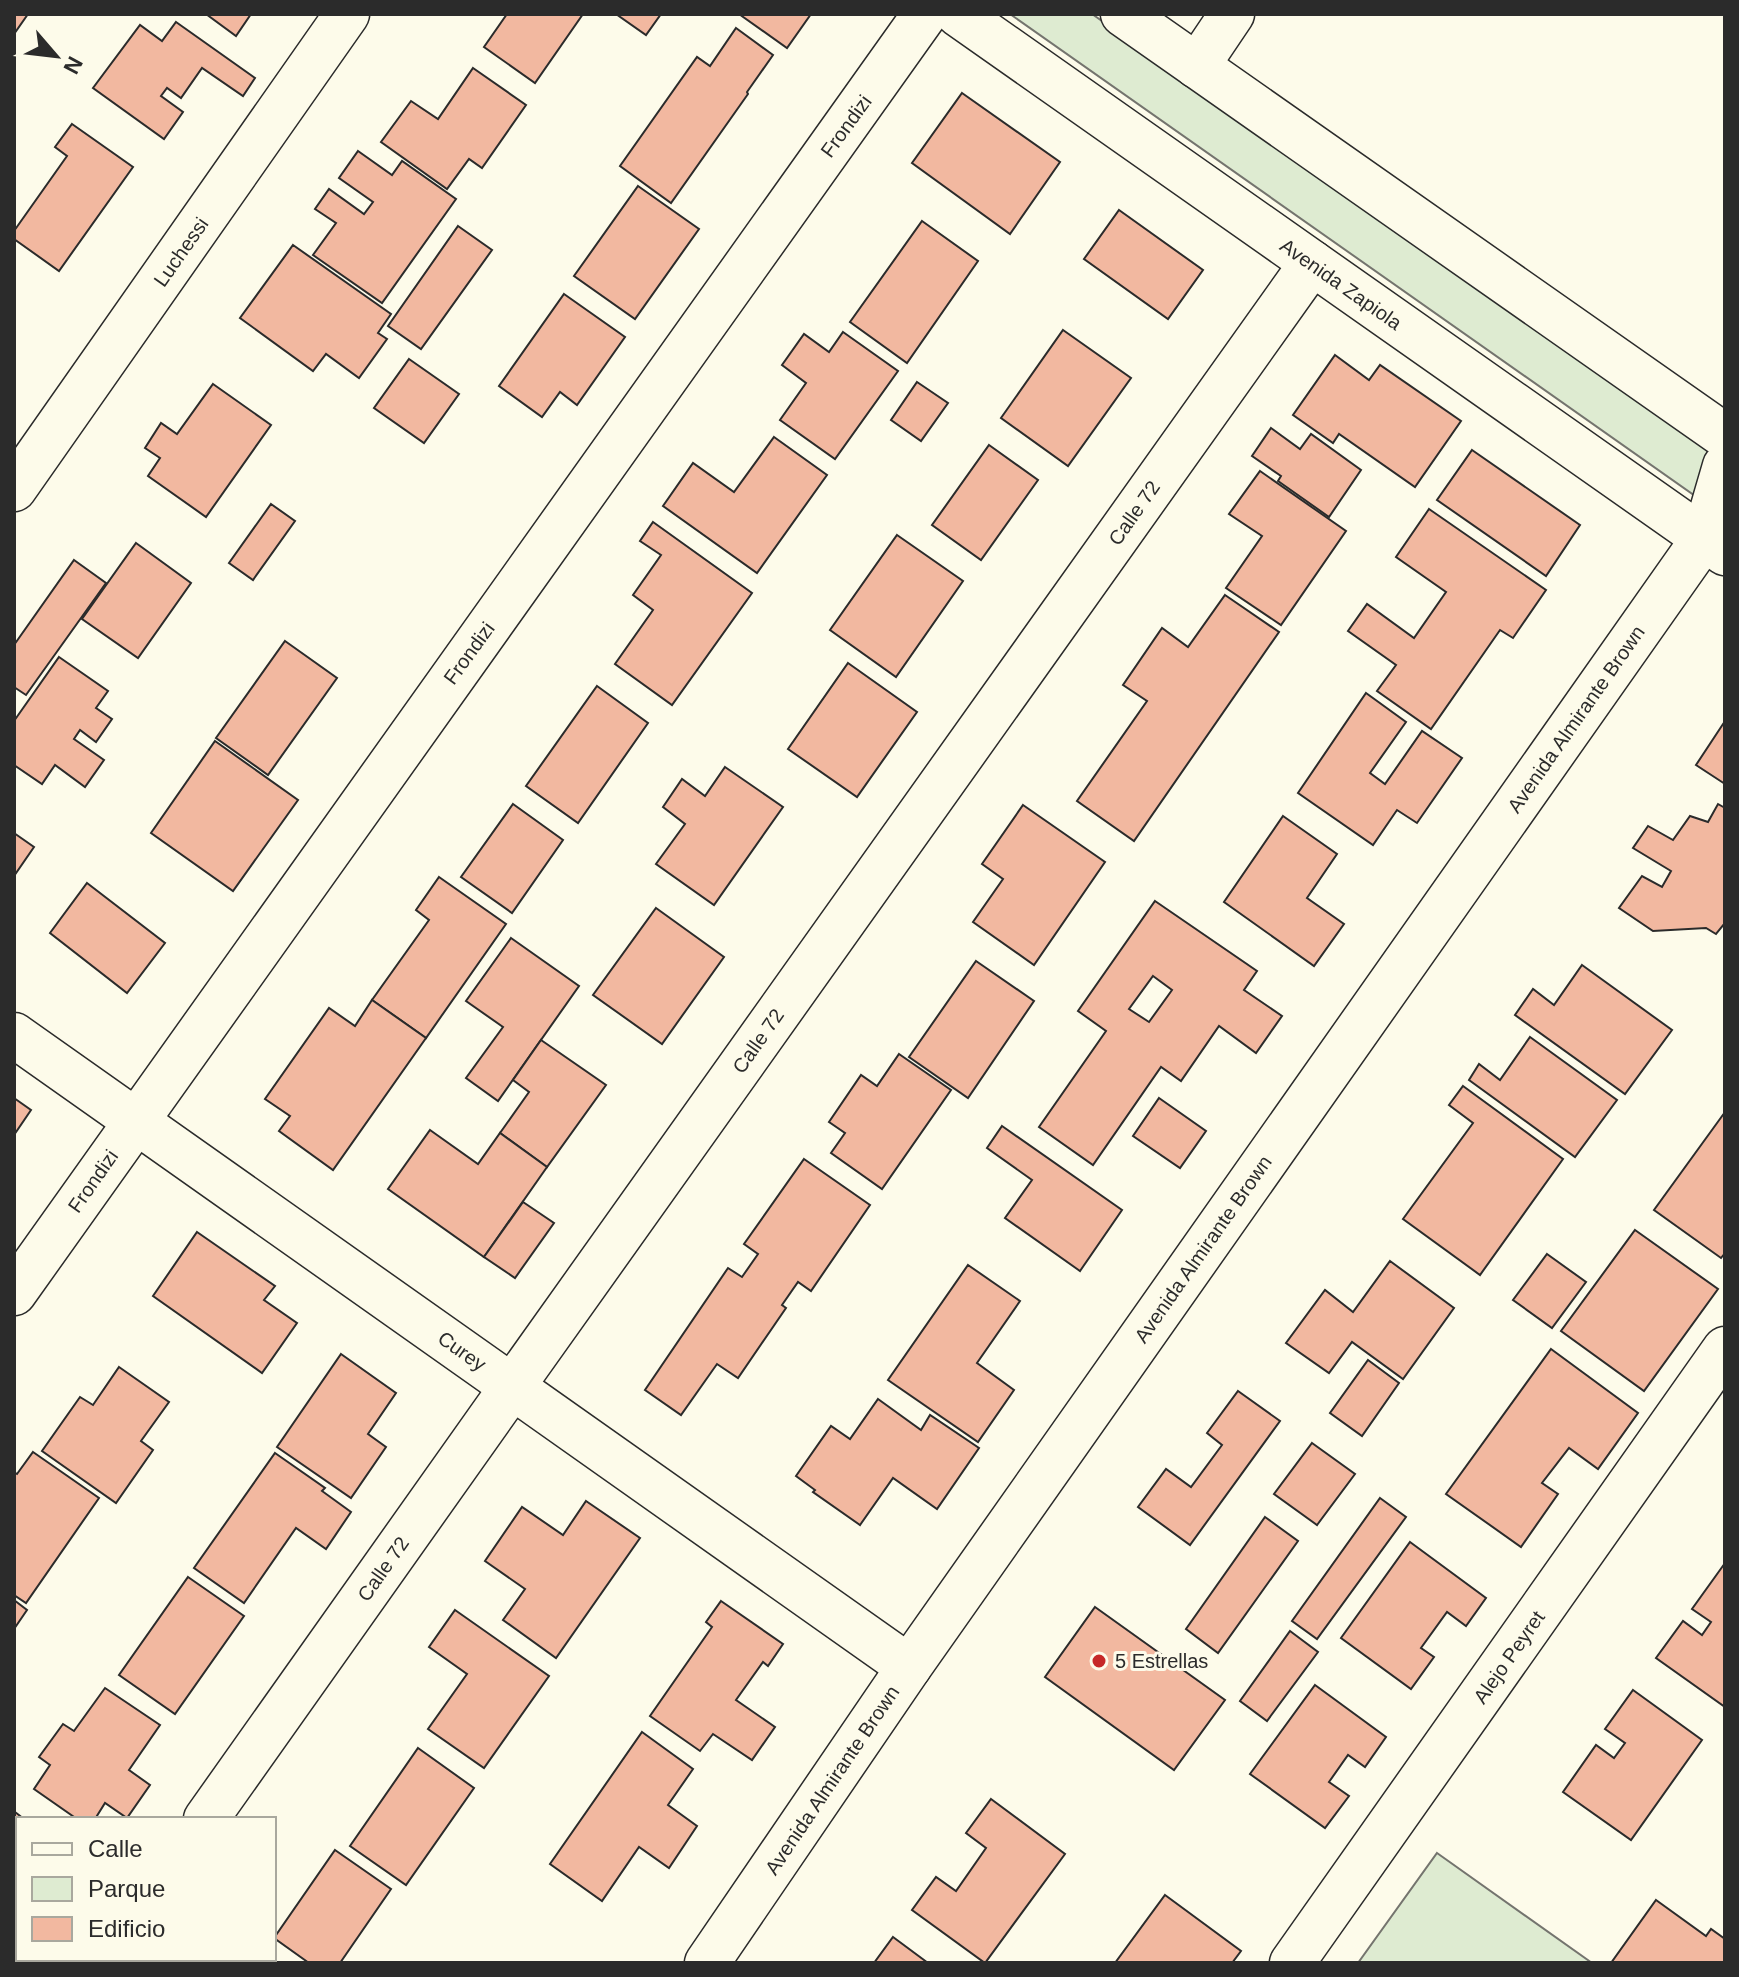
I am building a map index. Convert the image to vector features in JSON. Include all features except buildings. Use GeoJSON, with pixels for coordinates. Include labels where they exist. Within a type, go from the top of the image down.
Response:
{"type":"FeatureCollection","features":[{"type":"Feature","properties":{"kind":"street","name":"Luchessi"},"geometry":{"type":"LineString","coordinates":[[14,489],[347,14]]}},
{"type":"Feature","properties":{"kind":"street","name":"Frondizi"},"geometry":{"type":"LineString","coordinates":[[14,1293],[925,14]]}},
{"type":"Feature","properties":{"kind":"street","name":"Avenida Zapiola"},"geometry":{"type":"LineString","coordinates":[[958,14],[1312,263],[1718,539]]}},
{"type":"Feature","properties":{"kind":"street"},"geometry":{"type":"LineString","coordinates":[[1123,14],[1725,436]]}},
{"type":"Feature","properties":{"kind":"street"},"geometry":{"type":"LineString","coordinates":[[1197,66],[1232,14]]}},
{"type":"Feature","properties":{"kind":"street","name":"Calle 72"},"geometry":{"type":"LineString","coordinates":[[207,1817],[1312,263]]}},
{"type":"Feature","properties":{"kind":"street","name":"Avenida Almirante Brown"},"geometry":{"type":"LineString","coordinates":[[707,1963],[909,1667],[1718,539],[1725,466]]}},
{"type":"Feature","properties":{"kind":"street","name":"Curey"},"geometry":{"type":"LineString","coordinates":[[14,1035],[909,1667]]}},
{"type":"Feature","properties":{"kind":"street","name":"Alejo Peyret"},"geometry":{"type":"LineString","coordinates":[[1292,1963],[1725,1349]]}},
{"type":"Feature","properties":{"kind":"green space"},"geometry":{"type":"Polygon","coordinates":[[[1010,14],[1092,14],[1725,460],[1725,517],[1010,14]]]}},
{"type":"Feature","properties":{"kind":"green space"},"geometry":{"type":"Polygon","coordinates":[[[1437,1853],[1592,1963],[1358,1963],[1437,1853]]]}},
{"type":"Feature","properties":{"kind":"place","name":"5 Estrellas"},"geometry":{"type":"Point","coordinates":[1099,1661]}}]}
